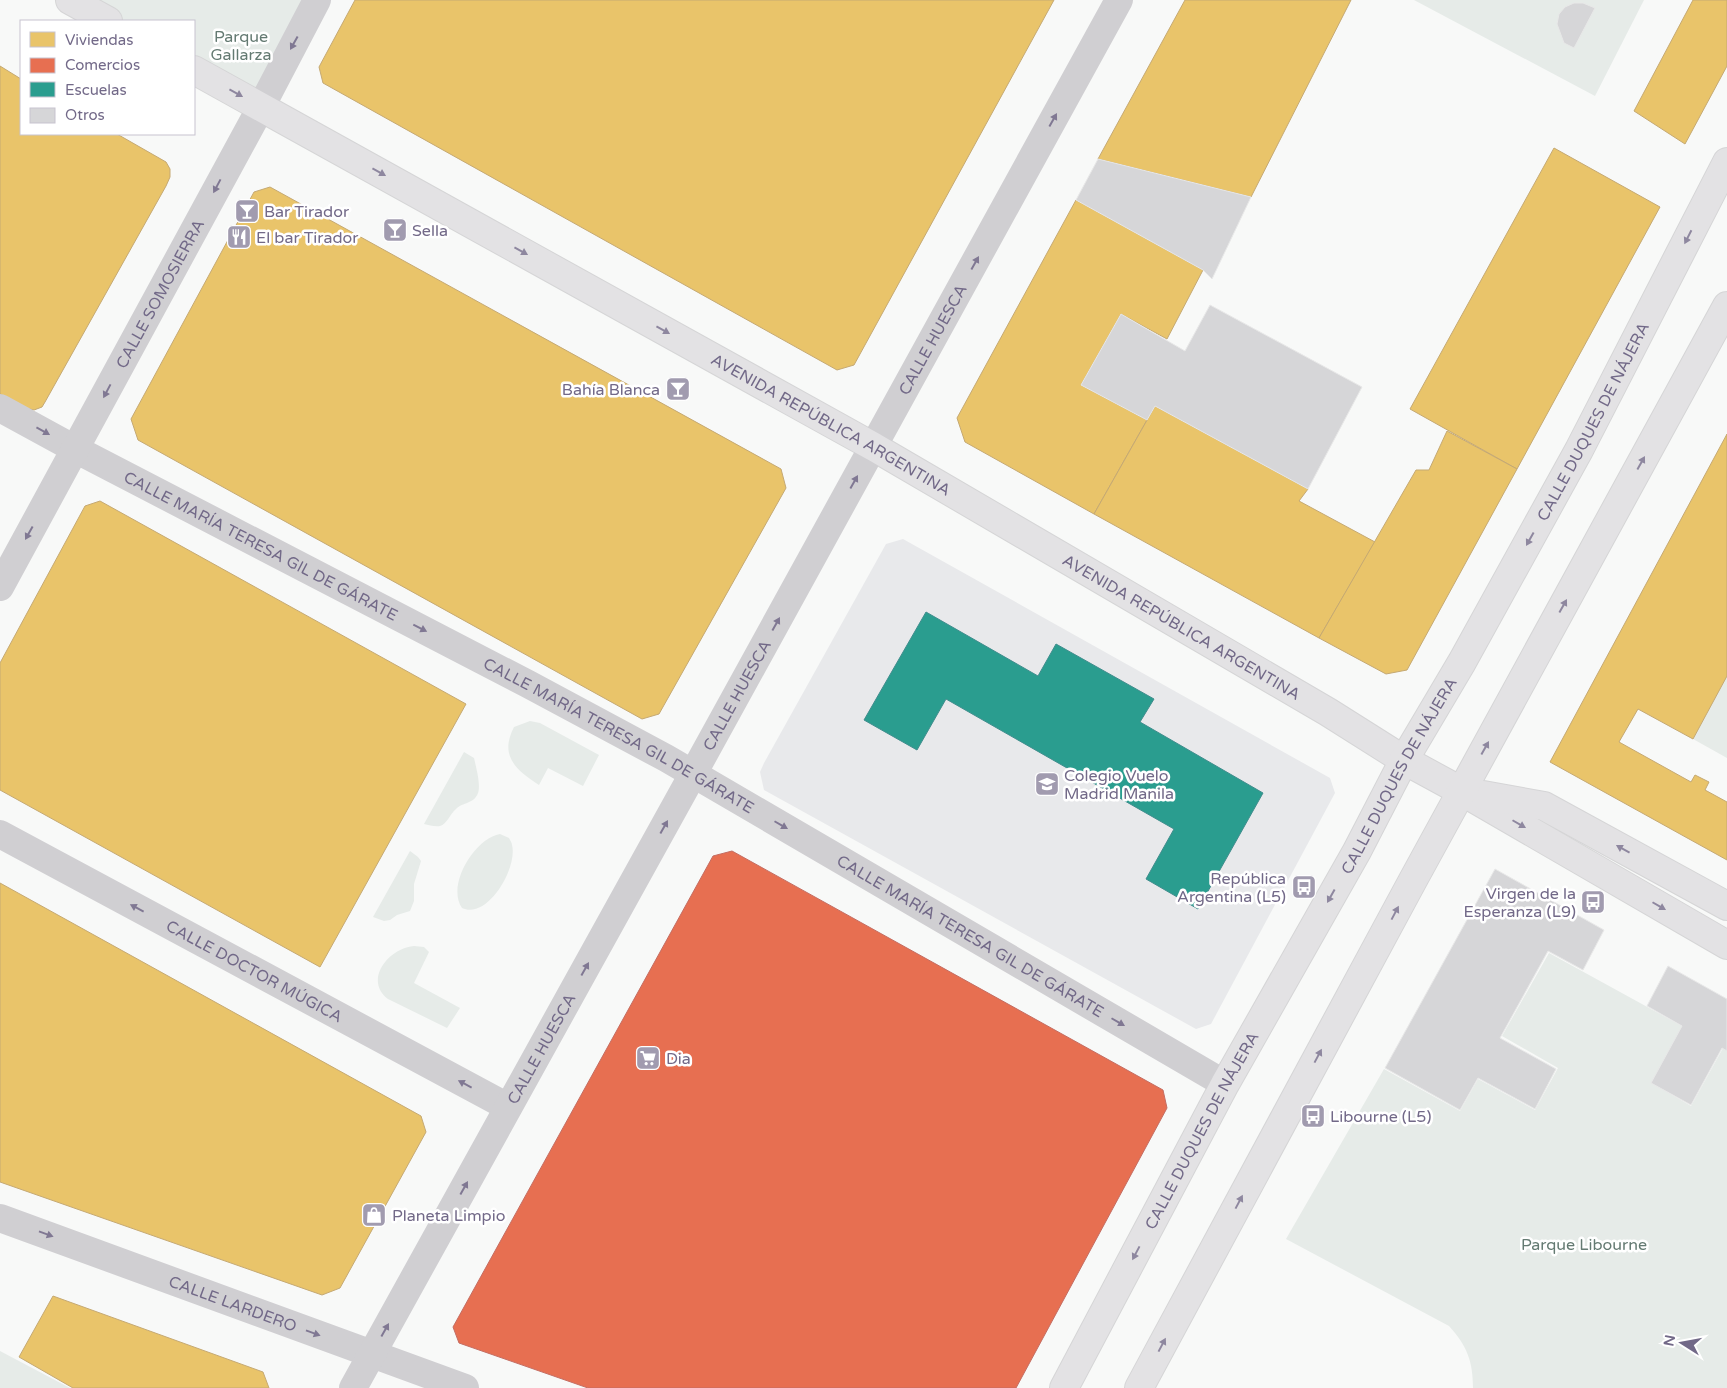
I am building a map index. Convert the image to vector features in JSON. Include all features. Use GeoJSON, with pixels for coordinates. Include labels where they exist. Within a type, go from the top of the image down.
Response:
{"type":"FeatureCollection","features":[{"type":"Feature","properties":{"kind":"main road"},"geometry":{"type":"LineString","coordinates":[[70,0],[106,20]]}},
{"type":"Feature","properties":{"kind":"main road","name":"AVENIDA REPÚBLICA ARGENTINA"},"geometry":{"type":"LineString","coordinates":[[195,71],[874,447],[1328,712],[1404,760],[1727,945]]}},
{"type":"Feature","properties":{"kind":"main road","name":"CALLE DUQUES DE NÁJERA"},"geometry":{"type":"LineString","coordinates":[[1064,1388],[1225,1084],[1357,851],[1404,760],[1462,662],[1579,450],[1727,162]]}},
{"type":"Feature","properties":{"kind":"main road"},"geometry":{"type":"LineString","coordinates":[[1139,1388],[1461,791],[1727,306]]}},
{"type":"Feature","properties":{"kind":"main road","name":"AVENIDA REPÚBLICA ARGENTINA"},"geometry":{"type":"LineString","coordinates":[[1461,791],[1544,806],[1727,906]]}},
{"type":"Feature","properties":{"kind":"street","name":"CALLE SOMOSIERRA"},"geometry":{"type":"LineString","coordinates":[[0,587],[261,107],[317,0]]}},
{"type":"Feature","properties":{"kind":"street","name":"CALLE HUESCA"},"geometry":{"type":"LineString","coordinates":[[353,1388],[874,447],[1118,0]]}},
{"type":"Feature","properties":{"kind":"street","name":"CALLE MARÍA TERESA GIL DE GÁRATE"},"geometry":{"type":"LineString","coordinates":[[0,408],[75,449],[528,684],[693,774],[1225,1084]]}},
{"type":"Feature","properties":{"kind":"street","name":"CALLE DOCTOR MÚGICA"},"geometry":{"type":"LineString","coordinates":[[0,834],[508,1107]]}},
{"type":"Feature","properties":{"kind":"street","name":"CALLE LARDERO"},"geometry":{"type":"LineString","coordinates":[[0,1218],[465,1388]]}},
{"type":"Feature","properties":{"kind":"shaded area","name":"Colegio Vuelo Madrid Manila"},"geometry":{"type":"Polygon","coordinates":[[[903,539],[1330,778],[1335,793],[1211,1024],[1196,1029],[764,790],[760,772],[764,763],[886,544],[903,539]]]}},
{"type":"Feature","properties":{"kind":"green space","name":"Parque Gallarza"},"geometry":{"type":"Polygon","coordinates":[[[70,0],[317,0],[261,107],[195,71],[195,20],[106,20],[70,0]]]}},
{"type":"Feature","properties":{"kind":"green space"},"geometry":{"type":"Polygon","coordinates":[[[1414,0],[1644,0],[1595,96],[1414,0]]]}},
{"type":"Feature","properties":{"kind":"green space"},"geometry":{"type":"Polygon","coordinates":[[[1727,675],[1727,758],[1693,739],[1727,675]]]}},
{"type":"Feature","properties":{"kind":"green space"},"geometry":{"type":"Polygon","coordinates":[[[530,721],[540,723],[599,755],[583,786],[548,768],[539,785],[517,768],[509,754],[510,737],[514,727],[530,721]]]}},
{"type":"Feature","properties":{"kind":"green space"},"geometry":{"type":"Polygon","coordinates":[[[464,752],[474,758],[479,785],[476,797],[456,809],[442,825],[424,824],[464,752]]]}},
{"type":"Feature","properties":{"kind":"green space"},"geometry":{"type":"Polygon","coordinates":[[[500,834],[509,838],[512,844],[513,855],[506,878],[491,899],[482,906],[472,910],[462,908],[458,898],[458,887],[460,876],[466,864],[481,844],[491,837],[500,834]]]}},
{"type":"Feature","properties":{"kind":"green space"},"geometry":{"type":"Polygon","coordinates":[[[410,851],[421,861],[414,884],[414,901],[410,911],[384,921],[373,917],[410,851]]]}},
{"type":"Feature","properties":{"kind":"green space"},"geometry":{"type":"Polygon","coordinates":[[[414,946],[424,947],[429,952],[414,983],[460,1008],[447,1028],[388,999],[381,991],[378,983],[382,966],[396,952],[414,946]]]}},
{"type":"Feature","properties":{"kind":"green space","name":"Parque Libourne"},"geometry":{"type":"Polygon","coordinates":[[[1549,953],[1682,1026],[1652,1083],[1691,1106],[1723,1048],[1727,1050],[1727,1388],[1473,1388],[1472,1370],[1468,1354],[1449,1326],[1286,1239],[1384,1069],[1460,1111],[1478,1079],[1535,1110],[1558,1068],[1502,1036],[1549,953]]]}},
{"type":"Feature","properties":{"kind":"green space"},"geometry":{"type":"Polygon","coordinates":[[[0,1351],[70,1388],[0,1388],[0,1351]]]}},
{"type":"Feature","properties":{"kind":"building: Viviendas"},"geometry":{"type":"Polygon","coordinates":[[[355,0],[1054,0],[854,365],[837,370],[323,83],[319,67],[355,0]]]}},
{"type":"Feature","properties":{"kind":"building: Viviendas"},"geometry":{"type":"Polygon","coordinates":[[[1185,0],[1351,0],[1251,197],[1098,159],[1185,0]]]}},
{"type":"Feature","properties":{"kind":"building: Viviendas"},"geometry":{"type":"Polygon","coordinates":[[[1693,0],[1727,0],[1727,66],[1685,144],[1634,111],[1693,0]]]}},
{"type":"Feature","properties":{"kind":"building: Viviendas"},"geometry":{"type":"Polygon","coordinates":[[[0,66],[20,78],[20,135],[119,135],[166,162],[170,169],[170,177],[42,407],[34,410],[25,408],[0,394],[0,66]]]}},
{"type":"Feature","properties":{"kind":"building: Viviendas"},"geometry":{"type":"Polygon","coordinates":[[[1554,148],[1660,207],[1517,469],[1410,409],[1554,148]]]}},
{"type":"Feature","properties":{"kind":"building: Viviendas"},"geometry":{"type":"Polygon","coordinates":[[[270,187],[781,469],[786,488],[659,714],[642,719],[138,440],[131,419],[254,192],[270,187]]]}},
{"type":"Feature","properties":{"kind":"building: Viviendas"},"geometry":{"type":"Polygon","coordinates":[[[1076,200],[1203,270],[1167,339],[1121,314],[1081,385],[1147,420],[1094,514],[965,442],[957,418],[1076,200]]]}},
{"type":"Feature","properties":{"kind":"building: Viviendas"},"geometry":{"type":"Polygon","coordinates":[[[1155,406],[1308,489],[1299,501],[1375,542],[1319,638],[1094,514],[1155,406]]]}},
{"type":"Feature","properties":{"kind":"building: Viviendas"},"geometry":{"type":"Polygon","coordinates":[[[1447,431],[1517,469],[1407,670],[1386,674],[1319,638],[1416,470],[1429,470],[1447,431]]]}},
{"type":"Feature","properties":{"kind":"building: Viviendas"},"geometry":{"type":"Polygon","coordinates":[[[1727,434],[1727,676],[1693,739],[1638,709],[1619,742],[1691,782],[1695,775],[1709,782],[1705,790],[1727,802],[1727,860],[1550,762],[1727,434]]]}},
{"type":"Feature","properties":{"kind":"building: Viviendas"},"geometry":{"type":"Polygon","coordinates":[[[100,501],[466,704],[320,967],[0,790],[0,663],[85,506],[100,501]]]}},
{"type":"Feature","properties":{"kind":"building: Viviendas"},"geometry":{"type":"Polygon","coordinates":[[[0,883],[421,1116],[426,1132],[340,1288],[322,1295],[0,1182],[0,883]]]}},
{"type":"Feature","properties":{"kind":"building: Viviendas"},"geometry":{"type":"Polygon","coordinates":[[[53,1296],[263,1372],[269,1388],[73,1388],[19,1357],[53,1296]]]}},
{"type":"Feature","properties":{"kind":"building: Comercios"},"geometry":{"type":"Polygon","coordinates":[[[732,851],[1163,1090],[1167,1108],[1016,1388],[588,1388],[459,1343],[453,1327],[713,856],[732,851]]]}},
{"type":"Feature","properties":{"kind":"building: Escuelas"},"geometry":{"type":"Polygon","coordinates":[[[926,612],[1038,676],[1056,644],[1154,699],[1140,722],[1263,793],[1198,909],[1146,879],[1174,829],[946,699],[917,750],[864,720],[926,612]]]}},
{"type":"Feature","properties":{"kind":"building: Otros"},"geometry":{"type":"Polygon","coordinates":[[[1574,3],[1583,3],[1595,8],[1574,48],[1564,43],[1557,24],[1559,14],[1565,7],[1574,3]]]}},
{"type":"Feature","properties":{"kind":"building: Otros"},"geometry":{"type":"Polygon","coordinates":[[[1098,159],[1251,197],[1212,279],[1203,270],[1076,200],[1098,159]]]}},
{"type":"Feature","properties":{"kind":"building: Otros"},"geometry":{"type":"Polygon","coordinates":[[[1210,305],[1362,387],[1308,489],[1155,406],[1147,420],[1081,385],[1121,314],[1185,351],[1210,305]]]}},
{"type":"Feature","properties":{"kind":"building: Otros"},"geometry":{"type":"Polygon","coordinates":[[[1495,869],[1604,930],[1583,970],[1548,951],[1500,1038],[1556,1069],[1535,1109],[1478,1078],[1460,1110],[1385,1068],[1495,869]]]}},
{"type":"Feature","properties":{"kind":"building: Otros"},"geometry":{"type":"Polygon","coordinates":[[[1668,966],[1727,999],[1727,1051],[1722,1048],[1691,1105],[1651,1083],[1682,1026],[1647,1006],[1668,966]]]}},
{"type":"Feature","properties":{"kind":"place","name":"Bar Tirador"},"geometry":{"type":"Point","coordinates":[247,211]}},
{"type":"Feature","properties":{"kind":"place","name":"Sella"},"geometry":{"type":"Point","coordinates":[395,230]}},
{"type":"Feature","properties":{"kind":"place","name":"El bar Tirador"},"geometry":{"type":"Point","coordinates":[239,237]}},
{"type":"Feature","properties":{"kind":"place","name":"Bahía Blanca"},"geometry":{"type":"Point","coordinates":[678,389]}},
{"type":"Feature","properties":{"kind":"place","name":"Colegio Vuelo Madrid Manila"},"geometry":{"type":"Point","coordinates":[1047,784]}},
{"type":"Feature","properties":{"kind":"place","name":"República Argentina (L5)"},"geometry":{"type":"Point","coordinates":[1304,887]}},
{"type":"Feature","properties":{"kind":"place","name":"Virgen de la Esperanza (L9)"},"geometry":{"type":"Point","coordinates":[1593,902]}},
{"type":"Feature","properties":{"kind":"place","name":"Dia"},"geometry":{"type":"Point","coordinates":[648,1058]}},
{"type":"Feature","properties":{"kind":"place","name":"Libourne (L5)"},"geometry":{"type":"Point","coordinates":[1313,1116]}},
{"type":"Feature","properties":{"kind":"place","name":"Planeta Limpio"},"geometry":{"type":"Point","coordinates":[374,1215]}}]}
